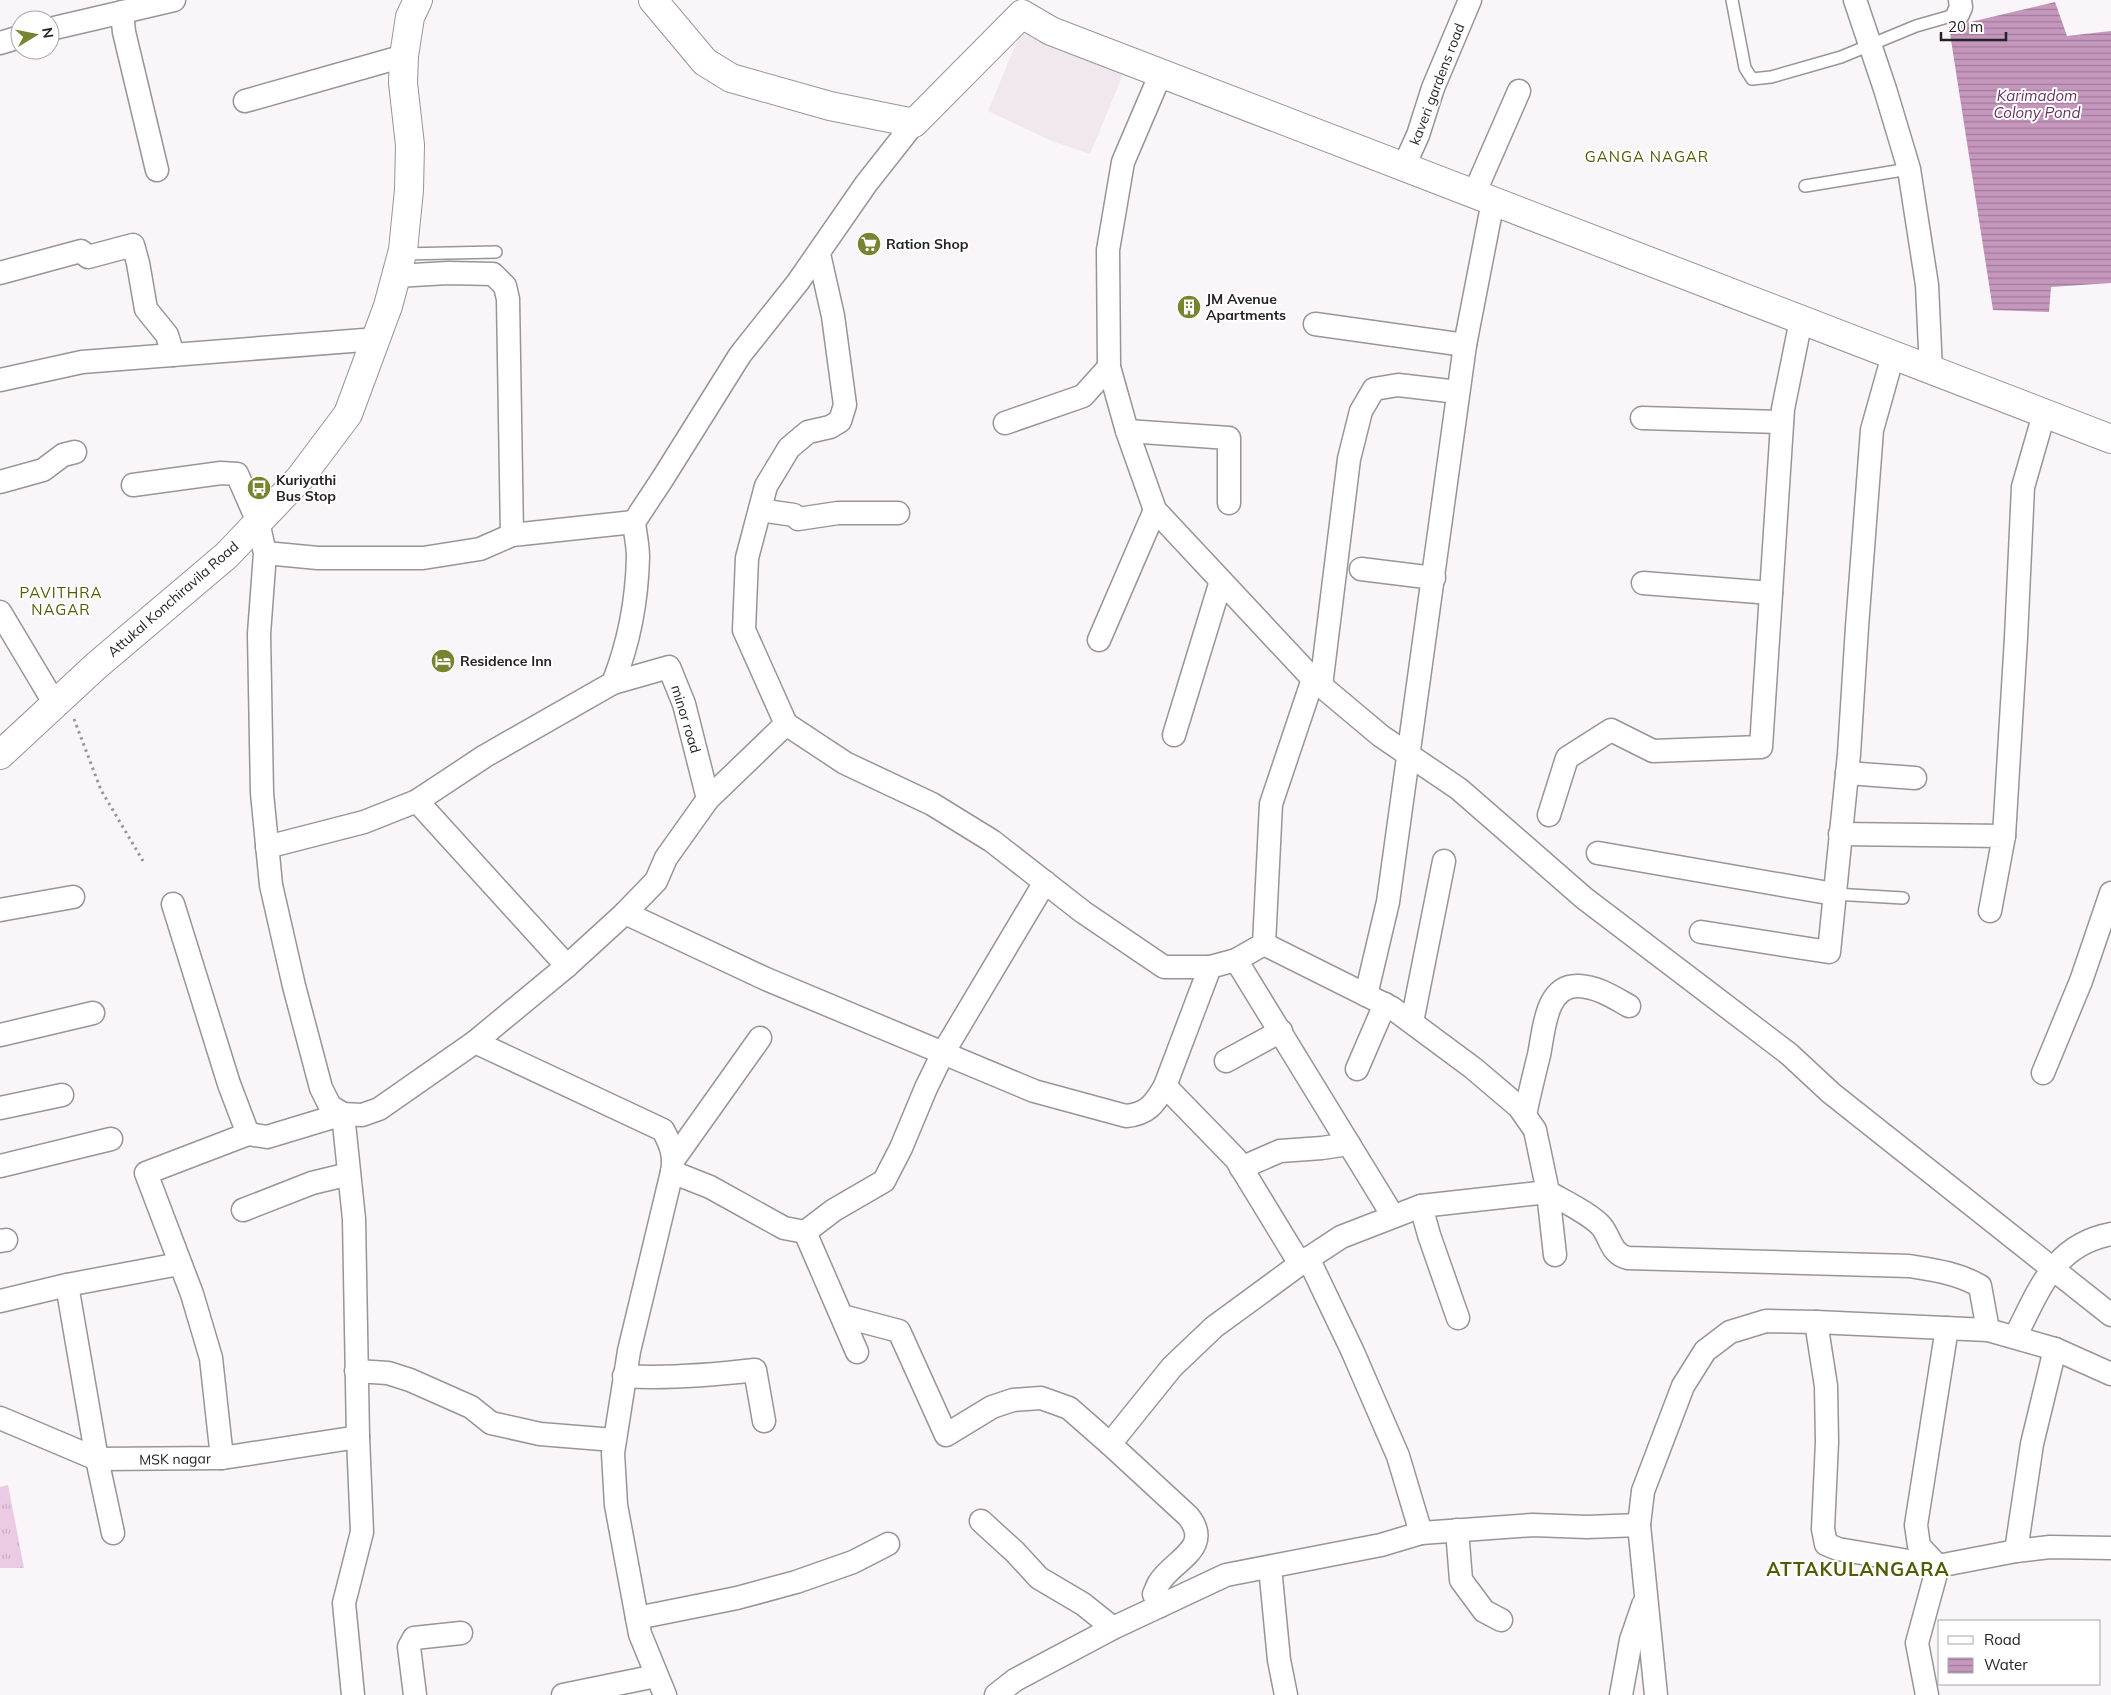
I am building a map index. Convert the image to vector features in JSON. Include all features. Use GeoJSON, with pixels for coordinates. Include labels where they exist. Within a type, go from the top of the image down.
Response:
{"type":"FeatureCollection","features":[{"type":"Feature","properties":{"kind":"street"},"geometry":{"type":"LineString","coordinates":[[60,27],[174,0]]}},
{"type":"Feature","properties":{"kind":"street","name":"Attukal Konchiravila Road"},"geometry":{"type":"LineString","coordinates":[[0,755],[96,666],[227,555],[300,478],[348,414],[377,340],[399,265],[409,190],[410,145],[403,83],[404,56],[410,17],[418,0]]}},
{"type":"Feature","properties":{"kind":"street"},"geometry":{"type":"LineString","coordinates":[[653,0],[705,62],[731,78],[830,106],[914,123]]}},
{"type":"Feature","properties":{"kind":"street","name":"kaveri gardens road"},"geometry":{"type":"LineString","coordinates":[[1403,168],[1418,135],[1433,88],[1470,0]]}},
{"type":"Feature","properties":{"kind":"street"},"geometry":{"type":"LineString","coordinates":[[1855,0],[1885,89],[1908,169],[1927,285],[1931,370]]}},
{"type":"Feature","properties":{"kind":"street"},"geometry":{"type":"LineString","coordinates":[[267,847],[364,822],[417,801],[485,756],[613,683],[620,665],[634,604],[638,555],[634,522],[740,355],[819,254],[866,184],[914,123],[1026,7],[1052,31],[2111,440]]}},
{"type":"Feature","properties":{"kind":"street"},"geometry":{"type":"LineString","coordinates":[[122,12],[124,32],[157,170]]}},
{"type":"Feature","properties":{"kind":"street"},"geometry":{"type":"LineString","coordinates":[[245,101],[404,56]]}},
{"type":"Feature","properties":{"kind":"street"},"geometry":{"type":"LineString","coordinates":[[1161,74],[1123,162],[1108,250],[1108,367],[1127,431],[1155,510],[1317,683],[1381,736],[1459,789],[1584,898],[1789,1054],[1831,1093],[2111,1315]]}},
{"type":"Feature","properties":{"kind":"street"},"geometry":{"type":"LineString","coordinates":[[1356,1069],[1375,999],[1434,578],[1484,198],[1519,91]]}},
{"type":"Feature","properties":{"kind":"street"},"geometry":{"type":"LineString","coordinates":[[0,272],[81,250],[88,257],[133,245],[146,309],[167,335],[173,355]]}},
{"type":"Feature","properties":{"kind":"street"},"geometry":{"type":"LineString","coordinates":[[819,254],[833,316],[845,405],[840,421],[830,427],[808,432],[788,448],[766,486],[747,558],[744,630],[786,724],[845,763],[947,813],[992,841],[1083,912],[1164,967],[1210,967],[1236,960],[1264,944]]}},
{"type":"Feature","properties":{"kind":"street"},"geometry":{"type":"LineString","coordinates":[[399,265],[448,273],[493,274],[505,286],[508,299],[512,535]]}},
{"type":"Feature","properties":{"kind":"street"},"geometry":{"type":"LineString","coordinates":[[1549,815],[1566,758],[1611,730],[1653,751],[1760,747],[1783,410],[1801,320]]}},
{"type":"Feature","properties":{"kind":"street"},"geometry":{"type":"LineString","coordinates":[[1315,324],[1465,345]]}},
{"type":"Feature","properties":{"kind":"street"},"geometry":{"type":"LineString","coordinates":[[0,380],[82,362],[377,340]]}},
{"type":"Feature","properties":{"kind":"street"},"geometry":{"type":"LineString","coordinates":[[1701,932],[1829,952],[1847,773],[1872,430],[1893,355]]}},
{"type":"Feature","properties":{"kind":"street"},"geometry":{"type":"LineString","coordinates":[[1005,423],[1083,396],[1108,367]]}},
{"type":"Feature","properties":{"kind":"street"},"geometry":{"type":"LineString","coordinates":[[1264,944],[1270,804],[1317,683],[1349,459],[1361,411],[1374,389],[1398,385],[1458,392]]}},
{"type":"Feature","properties":{"kind":"street"},"geometry":{"type":"LineString","coordinates":[[1990,911],[2004,836],[2023,487],[2044,414]]}},
{"type":"Feature","properties":{"kind":"street"},"geometry":{"type":"LineString","coordinates":[[1642,418],[1782,422]]}},
{"type":"Feature","properties":{"kind":"street"},"geometry":{"type":"LineString","coordinates":[[1127,431],[1229,438],[1230,503]]}},
{"type":"Feature","properties":{"kind":"street"},"geometry":{"type":"LineString","coordinates":[[0,482],[42,470],[64,455],[75,452]]}},
{"type":"Feature","properties":{"kind":"street"},"geometry":{"type":"LineString","coordinates":[[134,485],[221,472],[236,474],[258,522],[265,554],[259,634],[262,793],[271,885],[294,986],[321,1088],[330,1106],[343,1114]]}},
{"type":"Feature","properties":{"kind":"street"},"geometry":{"type":"LineString","coordinates":[[760,510],[794,516],[798,519],[838,513],[898,513]]}},
{"type":"Feature","properties":{"kind":"street"},"geometry":{"type":"LineString","coordinates":[[1099,640],[1155,510]]}},
{"type":"Feature","properties":{"kind":"street"},"geometry":{"type":"LineString","coordinates":[[265,554],[318,558],[424,558],[480,549],[512,535],[634,522]]}},
{"type":"Feature","properties":{"kind":"street"},"geometry":{"type":"LineString","coordinates":[[1362,569],[1434,578]]}},
{"type":"Feature","properties":{"kind":"street"},"geometry":{"type":"LineString","coordinates":[[1174,734],[1221,581]]}},
{"type":"Feature","properties":{"kind":"street"},"geometry":{"type":"LineString","coordinates":[[1642,583],[1772,593]]}},
{"type":"Feature","properties":{"kind":"street"},"geometry":{"type":"LineString","coordinates":[[0,612],[60,700]]}},
{"type":"Feature","properties":{"kind":"street","name":"minor road"},"geometry":{"type":"LineString","coordinates":[[613,683],[669,667],[684,704],[708,799]]}},
{"type":"Feature","properties":{"kind":"street"},"geometry":{"type":"LineString","coordinates":[[222,1458],[211,1358],[192,1294],[146,1173],[248,1134],[267,1137],[343,1114],[362,1115],[379,1109],[475,1042],[568,966],[625,914],[656,881],[666,858],[708,799],[786,724]]}},
{"type":"Feature","properties":{"kind":"street"},"geometry":{"type":"LineString","coordinates":[[1847,773],[1915,778]]}},
{"type":"Feature","properties":{"kind":"street"},"geometry":{"type":"LineString","coordinates":[[417,801],[568,966]]}},
{"type":"Feature","properties":{"kind":"street"},"geometry":{"type":"LineString","coordinates":[[1840,834],[2004,836]]}},
{"type":"Feature","properties":{"kind":"street"},"geometry":{"type":"LineString","coordinates":[[1598,853],[1834,894]]}},
{"type":"Feature","properties":{"kind":"street"},"geometry":{"type":"LineString","coordinates":[[1412,1022],[1444,861]]}},
{"type":"Feature","properties":{"kind":"street"},"geometry":{"type":"LineString","coordinates":[[673,1165],[784,1228],[796,1232],[805,1232],[834,1210],[884,1181],[901,1148],[943,1053],[1045,882]]}},
{"type":"Feature","properties":{"kind":"street"},"geometry":{"type":"LineString","coordinates":[[0,910],[73,896]]}},
{"type":"Feature","properties":{"kind":"street"},"geometry":{"type":"LineString","coordinates":[[2043,1073],[2109,903]]}},
{"type":"Feature","properties":{"kind":"street"},"geometry":{"type":"LineString","coordinates":[[173,904],[229,1084],[248,1134]]}},
{"type":"Feature","properties":{"kind":"street"},"geometry":{"type":"LineString","coordinates":[[625,914],[766,979],[1034,1091],[1126,1116],[1139,1115],[1154,1103],[1164,1086],[1210,967]]}},
{"type":"Feature","properties":{"kind":"street"},"geometry":{"type":"LineString","coordinates":[[1264,944],[1375,999],[1412,1022],[1473,1068],[1519,1108],[1535,1130],[1548,1192],[1555,1255]]}},
{"type":"Feature","properties":{"kind":"street"},"geometry":{"type":"LineString","coordinates":[[1236,960],[1393,1216]]}},
{"type":"Feature","properties":{"kind":"street"},"geometry":{"type":"LineString","coordinates":[[1525,1115],[1545,1018],[1554,999],[1565,989],[1578,986],[1599,990],[1628,1006]]}},
{"type":"Feature","properties":{"kind":"street"},"geometry":{"type":"LineString","coordinates":[[0,1035],[94,1013]]}},
{"type":"Feature","properties":{"kind":"street"},"geometry":{"type":"LineString","coordinates":[[1226,1061],[1281,1032]]}},
{"type":"Feature","properties":{"kind":"street"},"geometry":{"type":"LineString","coordinates":[[673,1165],[760,1038]]}},
{"type":"Feature","properties":{"kind":"street"},"geometry":{"type":"LineString","coordinates":[[475,1042],[663,1130],[671,1144],[673,1165],[624,1376],[614,1440],[616,1505],[637,1618],[640,1634],[660,1686],[563,1695]]}},
{"type":"Feature","properties":{"kind":"street"},"geometry":{"type":"LineString","coordinates":[[1164,1086],[1236,1159],[1304,1261],[1352,1350],[1398,1456],[1421,1533]]}},
{"type":"Feature","properties":{"kind":"street"},"geometry":{"type":"LineString","coordinates":[[0,1108],[62,1095]]}},
{"type":"Feature","properties":{"kind":"street"},"geometry":{"type":"LineString","coordinates":[[343,1114],[354,1219],[356,1372],[362,1532],[344,1603],[353,1695]]}},
{"type":"Feature","properties":{"kind":"street"},"geometry":{"type":"LineString","coordinates":[[0,1166],[111,1139]]}},
{"type":"Feature","properties":{"kind":"street"},"geometry":{"type":"LineString","coordinates":[[1241,1168],[1280,1151],[1349,1144]]}},
{"type":"Feature","properties":{"kind":"street"},"geometry":{"type":"LineString","coordinates":[[243,1210],[312,1183],[349,1174]]}},
{"type":"Feature","properties":{"kind":"street"},"geometry":{"type":"LineString","coordinates":[[1110,1444],[1172,1366],[1214,1327],[1341,1236],[1422,1206],[1548,1192],[1601,1226],[1614,1250],[1620,1256],[1628,1258],[1909,1266],[1946,1272],[1966,1278],[1980,1286],[1988,1330]]}},
{"type":"Feature","properties":{"kind":"street"},"geometry":{"type":"LineString","coordinates":[[1422,1206],[1429,1236],[1458,1318]]}},
{"type":"Feature","properties":{"kind":"street"},"geometry":{"type":"LineString","coordinates":[[805,1232],[858,1352]]}},
{"type":"Feature","properties":{"kind":"street"},"geometry":{"type":"LineString","coordinates":[[2015,1337],[2051,1269],[2084,1242],[2111,1234]]}},
{"type":"Feature","properties":{"kind":"street"},"geometry":{"type":"LineString","coordinates":[[0,1301],[67,1285],[179,1264]]}},
{"type":"Feature","properties":{"kind":"street"},"geometry":{"type":"LineString","coordinates":[[67,1285],[97,1459],[113,1533]]}},
{"type":"Feature","properties":{"kind":"street"},"geometry":{"type":"LineString","coordinates":[[842,1316],[900,1331],[946,1435],[992,1407],[1013,1400],[1041,1398],[1069,1408],[1110,1444],[1188,1516],[1195,1525],[1197,1537],[1191,1549],[1159,1582],[1154,1594],[1160,1606]]}},
{"type":"Feature","properties":{"kind":"street"},"geometry":{"type":"LineString","coordinates":[[1656,1695],[1639,1525],[1643,1492],[1683,1386],[1705,1351],[1730,1332],[1766,1322],[1816,1322],[1988,1330],[2054,1349],[2111,1374]]}},
{"type":"Feature","properties":{"kind":"street"},"geometry":{"type":"LineString","coordinates":[[1816,1322],[1826,1386],[1827,1442],[1823,1529],[1826,1544],[1838,1549],[1938,1566],[2016,1551],[2050,1547],[2111,1548]]}},
{"type":"Feature","properties":{"kind":"street"},"geometry":{"type":"LineString","coordinates":[[1938,1566],[1919,1546],[1916,1525],[1947,1328]]}},
{"type":"Feature","properties":{"kind":"street"},"geometry":{"type":"LineString","coordinates":[[2016,1551],[2032,1444],[2054,1349]]}},
{"type":"Feature","properties":{"kind":"street"},"geometry":{"type":"LineString","coordinates":[[624,1376],[717,1374],[755,1370],[764,1421]]}},
{"type":"Feature","properties":{"kind":"street"},"geometry":{"type":"LineString","coordinates":[[356,1372],[388,1373],[410,1380],[471,1407],[491,1423],[540,1434],[614,1440]]}},
{"type":"Feature","properties":{"kind":"street","name":"MSK nagar"},"geometry":{"type":"LineString","coordinates":[[0,1418],[97,1459],[222,1458],[358,1437]]}},
{"type":"Feature","properties":{"kind":"street"},"geometry":{"type":"LineString","coordinates":[[981,1521],[1015,1552],[1039,1578],[1083,1604],[1113,1628]]}},
{"type":"Feature","properties":{"kind":"street"},"geometry":{"type":"LineString","coordinates":[[996,1695],[1015,1680],[1113,1628],[1184,1593],[1226,1575],[1380,1545],[1421,1533],[1533,1525],[1587,1528],[1639,1525]]}},
{"type":"Feature","properties":{"kind":"street"},"geometry":{"type":"LineString","coordinates":[[1457,1530],[1462,1580],[1484,1611],[1501,1620]]}},
{"type":"Feature","properties":{"kind":"street"},"geometry":{"type":"LineString","coordinates":[[637,1618],[737,1598],[796,1582],[853,1562],[888,1544]]}},
{"type":"Feature","properties":{"kind":"street"},"geometry":{"type":"LineString","coordinates":[[1927,1695],[1917,1643],[1938,1566]]}},
{"type":"Feature","properties":{"kind":"street"},"geometry":{"type":"LineString","coordinates":[[1270,1567],[1279,1660],[1286,1695]]}},
{"type":"Feature","properties":{"kind":"street"},"geometry":{"type":"LineString","coordinates":[[1621,1695],[1630,1640],[1645,1600]]}},
{"type":"Feature","properties":{"kind":"street"},"geometry":{"type":"LineString","coordinates":[[415,1695],[409,1646],[414,1638],[462,1632]]}},
{"type":"Feature","properties":{"kind":"lane"},"geometry":{"type":"LineString","coordinates":[[1732,0],[1745,68],[1752,79],[1771,77],[1809,67],[1870,46],[1959,7]]}},
{"type":"Feature","properties":{"kind":"lane"},"geometry":{"type":"LineString","coordinates":[[1806,186],[1908,169]]}},
{"type":"Feature","properties":{"kind":"lane"},"geometry":{"type":"LineString","coordinates":[[399,265],[496,252]]}},
{"type":"Feature","properties":{"kind":"lane"},"geometry":{"type":"LineString","coordinates":[[1834,894],[1903,898]]}},
{"type":"Feature","properties":{"kind":"path"},"geometry":{"type":"LineString","coordinates":[[60,700],[101,790],[143,861]]}},
{"type":"Feature","properties":{"kind":"shaded area"},"geometry":{"type":"Polygon","coordinates":[[[1022,29],[1124,72],[1090,154],[1052,141],[988,111],[1022,29]]]}},
{"type":"Feature","properties":{"kind":"green space"},"geometry":{"type":"Polygon","coordinates":[[[8,1485],[24,1568],[0,1568],[0,1487],[8,1485]]]}},
{"type":"Feature","properties":{"kind":"water","name":"Karimadom Colony Pond"},"geometry":{"type":"Polygon","coordinates":[[[2055,2],[2067,36],[2111,31],[2111,283],[2051,287],[2049,312],[1993,310],[1949,27],[2055,2]]]}},
{"type":"Feature","properties":{"kind":"place","name":"Ration Shop"},"geometry":{"type":"Point","coordinates":[869,244]}},
{"type":"Feature","properties":{"kind":"place","name":"JM Avenue Apartments"},"geometry":{"type":"Point","coordinates":[1189,307]}},
{"type":"Feature","properties":{"kind":"place","name":"Kuriyathi Bus Stop"},"geometry":{"type":"Point","coordinates":[259,488]}},
{"type":"Feature","properties":{"kind":"place","name":"Residence Inn"},"geometry":{"type":"Point","coordinates":[443,661]}},
{"type":"Feature","properties":{"kind":"district","name":"GANGA NAGAR"},"geometry":{"type":"Point","coordinates":[1647,156]}},
{"type":"Feature","properties":{"kind":"district","name":"PAVITHRA NAGAR"},"geometry":{"type":"Point","coordinates":[61,600]}},
{"type":"Feature","properties":{"kind":"district","name":"ATTAKULANGARA"},"geometry":{"type":"Point","coordinates":[1858,1569]}}]}
